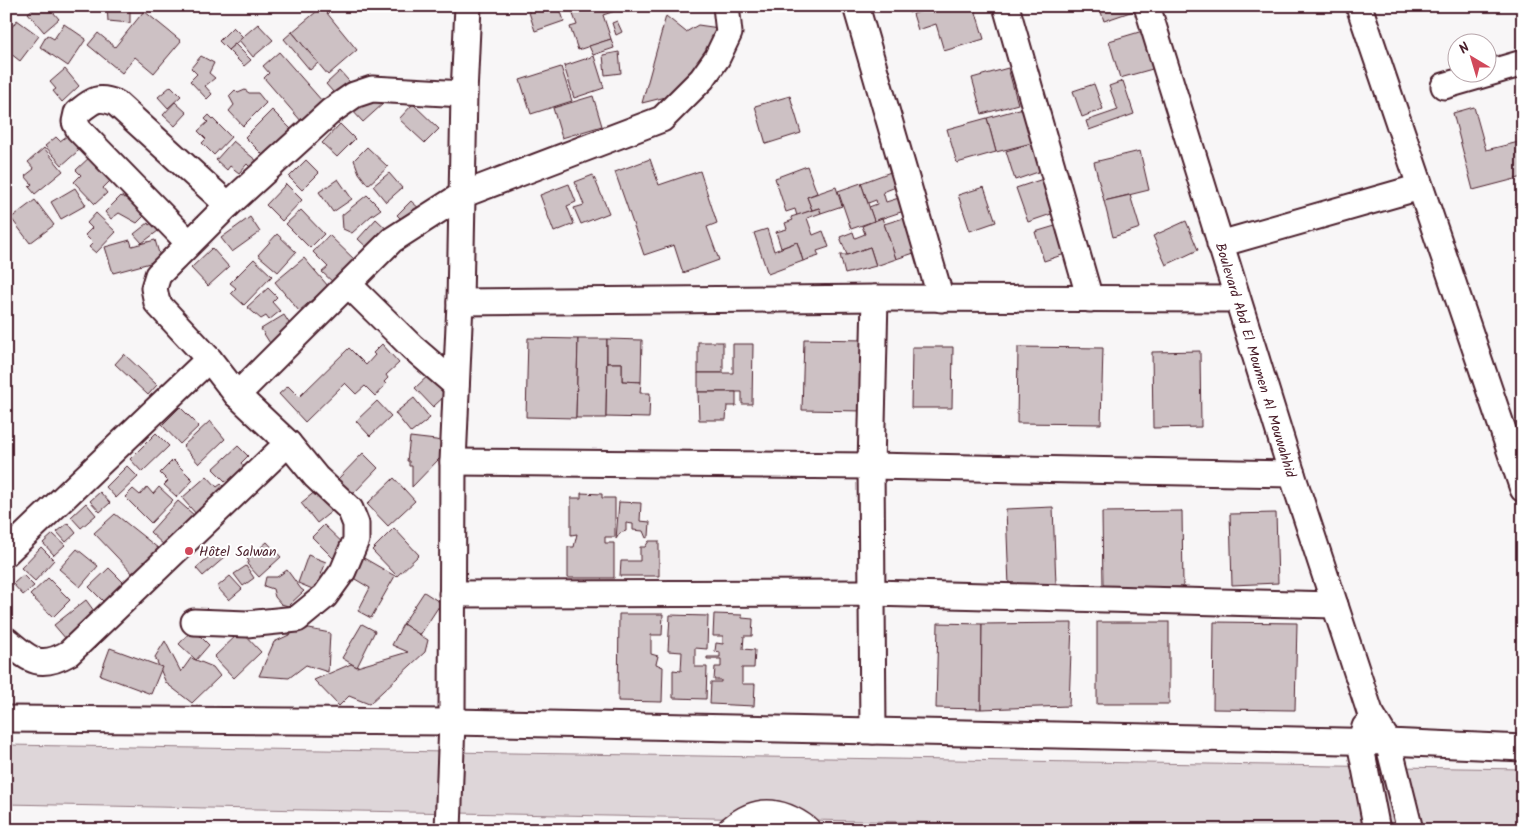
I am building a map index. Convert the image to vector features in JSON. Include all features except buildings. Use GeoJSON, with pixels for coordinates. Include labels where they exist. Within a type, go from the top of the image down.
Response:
{"type":"FeatureCollection","features":[{"type":"Feature","properties":{"kind":"main road"},"geometry":{"type":"LineString","coordinates":[[732,830],[740,823],[757,816],[774,814],[792,819],[806,830]]}},
{"type":"Feature","properties":{"kind":"street"},"geometry":{"type":"LineString","coordinates":[[448,830],[452,722],[453,462],[460,302],[464,94],[468,6]]}},
{"type":"Feature","properties":{"kind":"street"},"geometry":{"type":"LineString","coordinates":[[237,395],[392,240],[462,195],[662,119],[702,79],[718,58],[729,33],[726,6]]}},
{"type":"Feature","properties":{"kind":"street"},"geometry":{"type":"LineString","coordinates":[[856,6],[941,299]]}},
{"type":"Feature","properties":{"kind":"street"},"geometry":{"type":"LineString","coordinates":[[1006,6],[1090,299]]}},
{"type":"Feature","properties":{"kind":"street","name":"Boulevard Abd El Moumen Al Mouwahhid"},"geometry":{"type":"LineString","coordinates":[[1147,6],[1292,474],[1370,712],[1388,742],[1410,830]]}},
{"type":"Feature","properties":{"kind":"street"},"geometry":{"type":"LineString","coordinates":[[1359,6],[1523,489]]}},
{"type":"Feature","properties":{"kind":"street"},"geometry":{"type":"LineString","coordinates":[[1444,86],[1523,63]]}},
{"type":"Feature","properties":{"kind":"street"},"geometry":{"type":"LineString","coordinates":[[194,622],[247,624],[297,619],[325,596],[343,571],[356,540],[356,524],[350,509],[316,477],[288,443],[237,395],[209,359],[158,303],[154,288],[158,275],[228,205],[331,111],[354,95],[372,89],[464,94]]}},
{"type":"Feature","properties":{"kind":"street"},"geometry":{"type":"LineString","coordinates":[[189,243],[79,130],[75,122],[77,113],[95,99],[106,99],[116,103],[228,205]]}},
{"type":"Feature","properties":{"kind":"street"},"geometry":{"type":"LineString","coordinates":[[1220,244],[1420,188]]}},
{"type":"Feature","properties":{"kind":"street"},"geometry":{"type":"LineString","coordinates":[[349,285],[412,348],[456,385]]}},
{"type":"Feature","properties":{"kind":"street"},"geometry":{"type":"LineString","coordinates":[[460,302],[875,298],[1238,299]]}},
{"type":"Feature","properties":{"kind":"street"},"geometry":{"type":"LineString","coordinates":[[873,731],[871,466],[875,298]]}},
{"type":"Feature","properties":{"kind":"street"},"geometry":{"type":"LineString","coordinates":[[6,553],[209,359]]}},
{"type":"Feature","properties":{"kind":"street"},"geometry":{"type":"LineString","coordinates":[[6,640],[27,657],[42,662],[56,660],[69,653],[288,443]]}},
{"type":"Feature","properties":{"kind":"street"},"geometry":{"type":"LineString","coordinates":[[453,462],[871,466],[1292,474]]}},
{"type":"Feature","properties":{"kind":"street"},"geometry":{"type":"LineString","coordinates":[[452,594],[872,593],[1335,605]]}},
{"type":"Feature","properties":{"kind":"street"},"geometry":{"type":"LineString","coordinates":[[1370,712],[1360,742],[1377,830]]}},
{"type":"Feature","properties":{"kind":"street"},"geometry":{"type":"LineString","coordinates":[[6,719],[452,722],[1388,742],[1523,748]]}},
{"type":"Feature","properties":{"kind":"shaded area"},"geometry":{"type":"Polygon","coordinates":[[[6,745],[1523,769],[1523,830],[1312,830],[6,804],[6,745]]]}},
{"type":"Feature","properties":{"kind":"place","name":"Hôtel Salwan"},"geometry":{"type":"Point","coordinates":[189,551]}}]}
